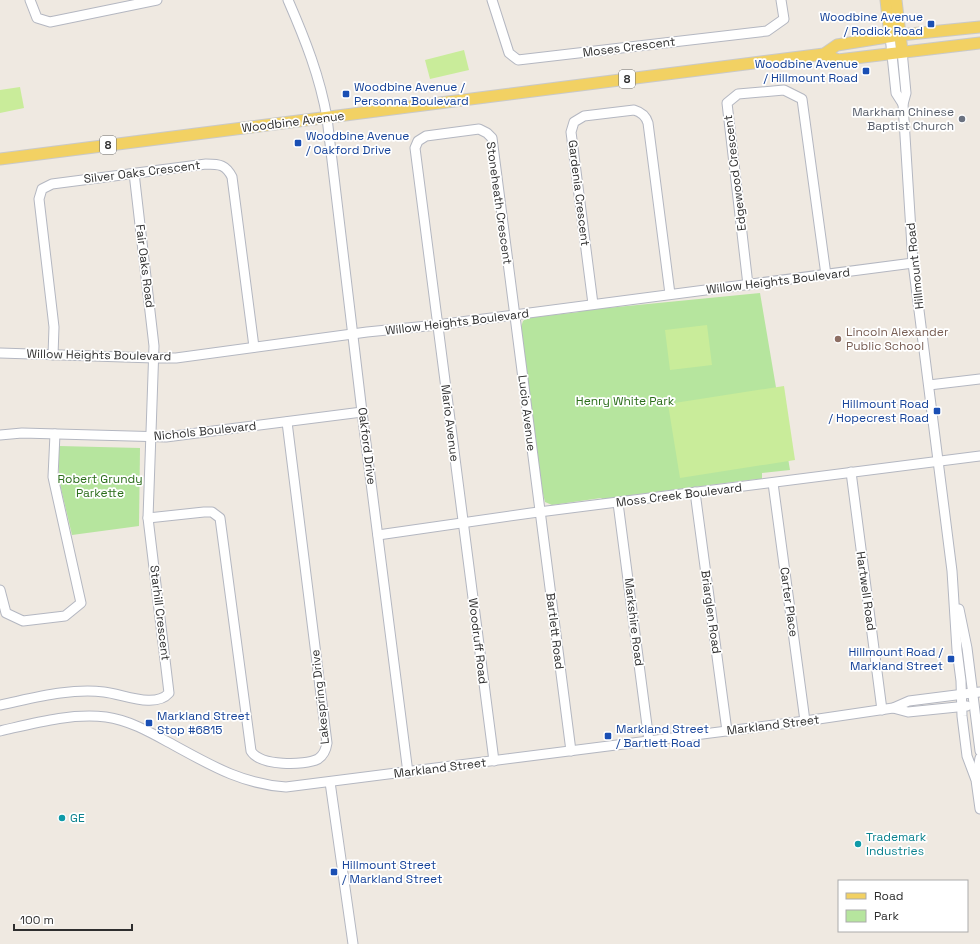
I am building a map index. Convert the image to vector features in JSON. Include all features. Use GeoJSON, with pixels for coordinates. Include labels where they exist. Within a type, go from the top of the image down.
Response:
{"type":"FeatureCollection","features":[{"type":"Feature","properties":{"kind":"main road"},"geometry":{"type":"LineString","coordinates":[[886,0],[895,35],[897,52]]}},
{"type":"Feature","properties":{"kind":"main road"},"geometry":{"type":"LineString","coordinates":[[895,35],[896,0]]}},
{"type":"Feature","properties":{"kind":"main road","name":"Woodbine Avenue"},"geometry":{"type":"LineString","coordinates":[[0,159],[824,54],[837,45],[895,35],[980,27]]}},
{"type":"Feature","properties":{"kind":"main road","name":"Woodbine Avenue"},"geometry":{"type":"LineString","coordinates":[[824,54],[838,60],[980,43]]}},
{"type":"Feature","properties":{"kind":"street"},"geometry":{"type":"LineString","coordinates":[[30,0],[37,18],[50,22],[156,0]]}},
{"type":"Feature","properties":{"kind":"street","name":"Oakford Drive"},"geometry":{"type":"LineString","coordinates":[[288,0],[310,50],[324,98],[328,118],[362,412],[408,772]]}},
{"type":"Feature","properties":{"kind":"street","name":"Moses Crescent"},"geometry":{"type":"LineString","coordinates":[[492,0],[508,53],[518,60],[767,31],[784,19],[781,0]]}},
{"type":"Feature","properties":{"kind":"street","name":"Hillmount Road"},"geometry":{"type":"LineString","coordinates":[[897,52],[896,93],[903,104],[913,264],[952,571],[961,707],[966,756],[976,780],[980,809]]}},
{"type":"Feature","properties":{"kind":"street","name":"Edgewood Crescent"},"geometry":{"type":"LineString","coordinates":[[748,285],[726,103],[738,94],[784,90],[802,99],[826,275]]}},
{"type":"Feature","properties":{"kind":"street","name":"Gardenia Crescent"},"geometry":{"type":"LineString","coordinates":[[593,304],[571,132],[574,122],[584,116],[634,110],[638,111],[646,118],[648,123],[670,294]]}},
{"type":"Feature","properties":{"kind":"street","name":"Stoneheath Crescent"},"geometry":{"type":"LineString","coordinates":[[437,325],[415,148],[418,141],[426,136],[479,129],[487,132],[492,138],[515,315]]}},
{"type":"Feature","properties":{"kind":"street","name":"Silver Oaks Crescent"},"geometry":{"type":"LineString","coordinates":[[53,355],[54,327],[39,199],[42,188],[52,184],[206,164],[224,165],[229,170],[233,182],[254,347]]}},
{"type":"Feature","properties":{"kind":"street","name":"Fair Oaks Road"},"geometry":{"type":"LineString","coordinates":[[134,173],[152,321],[154,358]]}},
{"type":"Feature","properties":{"kind":"street","name":"Willow Heights Boulevard"},"geometry":{"type":"LineString","coordinates":[[0,353],[176,358],[353,334],[437,325],[913,264]]}},
{"type":"Feature","properties":{"kind":"street","name":"Lucio Avenue"},"geometry":{"type":"LineString","coordinates":[[515,315],[540,512]]}},
{"type":"Feature","properties":{"kind":"street","name":"Mario Avenue"},"geometry":{"type":"LineString","coordinates":[[437,325],[463,522]]}},
{"type":"Feature","properties":{"kind":"street","name":"Starhill Crescent"},"geometry":{"type":"LineString","coordinates":[[0,704],[72,692],[106,692],[153,701],[163,699],[169,693],[148,518],[154,358]]}},
{"type":"Feature","properties":{"kind":"street"},"geometry":{"type":"LineString","coordinates":[[929,385],[980,379]]}},
{"type":"Feature","properties":{"kind":"street","name":"Nichols Boulevard"},"geometry":{"type":"LineString","coordinates":[[0,435],[16,433],[151,437],[180,436],[362,412]]}},
{"type":"Feature","properties":{"kind":"street","name":"Lakespring Drive"},"geometry":{"type":"LineString","coordinates":[[148,518],[204,512],[212,512],[220,518],[251,751],[259,759],[272,762],[292,763],[318,759],[325,752],[327,743],[286,422]]}},
{"type":"Feature","properties":{"kind":"street"},"geometry":{"type":"LineString","coordinates":[[0,590],[6,613],[23,621],[66,616],[82,603],[53,477],[55,434]]}},
{"type":"Feature","properties":{"kind":"street","name":"Moss Creek Boulevard"},"geometry":{"type":"LineString","coordinates":[[378,535],[463,522],[980,456]]}},
{"type":"Feature","properties":{"kind":"street","name":"Hartwell Road"},"geometry":{"type":"LineString","coordinates":[[851,472],[882,710]]}},
{"type":"Feature","properties":{"kind":"street","name":"Carter Place"},"geometry":{"type":"LineString","coordinates":[[773,482],[805,721]]}},
{"type":"Feature","properties":{"kind":"street","name":"Briarglen Road"},"geometry":{"type":"LineString","coordinates":[[695,492],[727,731]]}},
{"type":"Feature","properties":{"kind":"street","name":"Markshire Road"},"geometry":{"type":"LineString","coordinates":[[618,503],[649,741]]}},
{"type":"Feature","properties":{"kind":"street","name":"Bartlett Road"},"geometry":{"type":"LineString","coordinates":[[540,512],[571,751]]}},
{"type":"Feature","properties":{"kind":"street","name":"Woodruff Road"},"geometry":{"type":"LineString","coordinates":[[463,522],[494,761]]}},
{"type":"Feature","properties":{"kind":"street","name":"Hillmount Road"},"geometry":{"type":"LineString","coordinates":[[952,571],[977,693],[980,750]]}},
{"type":"Feature","properties":{"kind":"street","name":"Markland Street"},"geometry":{"type":"LineString","coordinates":[[0,731],[70,717],[106,717],[143,728],[226,773],[249,781],[286,787],[805,721],[893,708],[909,701],[977,693]]}},
{"type":"Feature","properties":{"kind":"street","name":"Markland Street"},"geometry":{"type":"LineString","coordinates":[[893,708],[908,712],[977,705]]}},
{"type":"Feature","properties":{"kind":"street","name":"Hillmount Road"},"geometry":{"type":"LineString","coordinates":[[976,780],[980,758]]}},
{"type":"Feature","properties":{"kind":"street"},"geometry":{"type":"LineString","coordinates":[[330,782],[353,944]]}},
{"type":"Feature","properties":{"kind":"green space"},"geometry":{"type":"Polygon","coordinates":[[[464,50],[469,70],[430,79],[425,60],[464,50]]]}},
{"type":"Feature","properties":{"kind":"green space"},"geometry":{"type":"Polygon","coordinates":[[[20,87],[24,108],[0,113],[0,90],[20,87]]]}},
{"type":"Feature","properties":{"kind":"green space","name":"Henry White Park"},"geometry":{"type":"Polygon","coordinates":[[[760,293],[790,470],[762,473],[762,481],[757,479],[632,495],[629,498],[605,501],[601,498],[552,505],[545,502],[540,481],[521,327],[523,321],[527,318],[579,312],[581,309],[604,305],[607,308],[760,293]]]}},
{"type":"Feature","properties":{"kind":"green space"},"geometry":{"type":"Polygon","coordinates":[[[707,325],[712,365],[670,370],[665,330],[707,325]]]}},
{"type":"Feature","properties":{"kind":"green space"},"geometry":{"type":"Polygon","coordinates":[[[784,386],[795,460],[680,478],[668,404],[784,386]]]}},
{"type":"Feature","properties":{"kind":"green space","name":"Robert Grundy Parkette"},"geometry":{"type":"Polygon","coordinates":[[[59,446],[140,448],[139,526],[72,535],[59,480],[59,446]]]}},
{"type":"Feature","properties":{"kind":"place","name":"Woodbine Avenue / Rodick Road"},"geometry":{"type":"Point","coordinates":[931,24]}},
{"type":"Feature","properties":{"kind":"place","name":"Woodbine Avenue / Hillmount Road"},"geometry":{"type":"Point","coordinates":[866,71]}},
{"type":"Feature","properties":{"kind":"place","name":"Woodbine Avenue / Personna Boulevard"},"geometry":{"type":"Point","coordinates":[346,94]}},
{"type":"Feature","properties":{"kind":"place","name":"Markham Chinese Baptist Church"},"geometry":{"type":"Point","coordinates":[962,119]}},
{"type":"Feature","properties":{"kind":"place","name":"Woodbine Avenue / Oakford Drive"},"geometry":{"type":"Point","coordinates":[298,143]}},
{"type":"Feature","properties":{"kind":"place","name":"Lincoln Alexander Public School"},"geometry":{"type":"Point","coordinates":[838,339]}},
{"type":"Feature","properties":{"kind":"place","name":"Hillmount Road / Hopecrest Road"},"geometry":{"type":"Point","coordinates":[937,411]}},
{"type":"Feature","properties":{"kind":"place","name":"Hillmount Road / Markland Street"},"geometry":{"type":"Point","coordinates":[951,659]}},
{"type":"Feature","properties":{"kind":"place","name":"Markland Street Stop #6815"},"geometry":{"type":"Point","coordinates":[149,723]}},
{"type":"Feature","properties":{"kind":"place","name":"Markland Street / Bartlett Road"},"geometry":{"type":"Point","coordinates":[608,736]}},
{"type":"Feature","properties":{"kind":"place","name":"GE"},"geometry":{"type":"Point","coordinates":[62,818]}},
{"type":"Feature","properties":{"kind":"place","name":"Trademark Industries"},"geometry":{"type":"Point","coordinates":[858,844]}},
{"type":"Feature","properties":{"kind":"place","name":"Hillmount Street / Markland Street"},"geometry":{"type":"Point","coordinates":[334,872]}}]}
